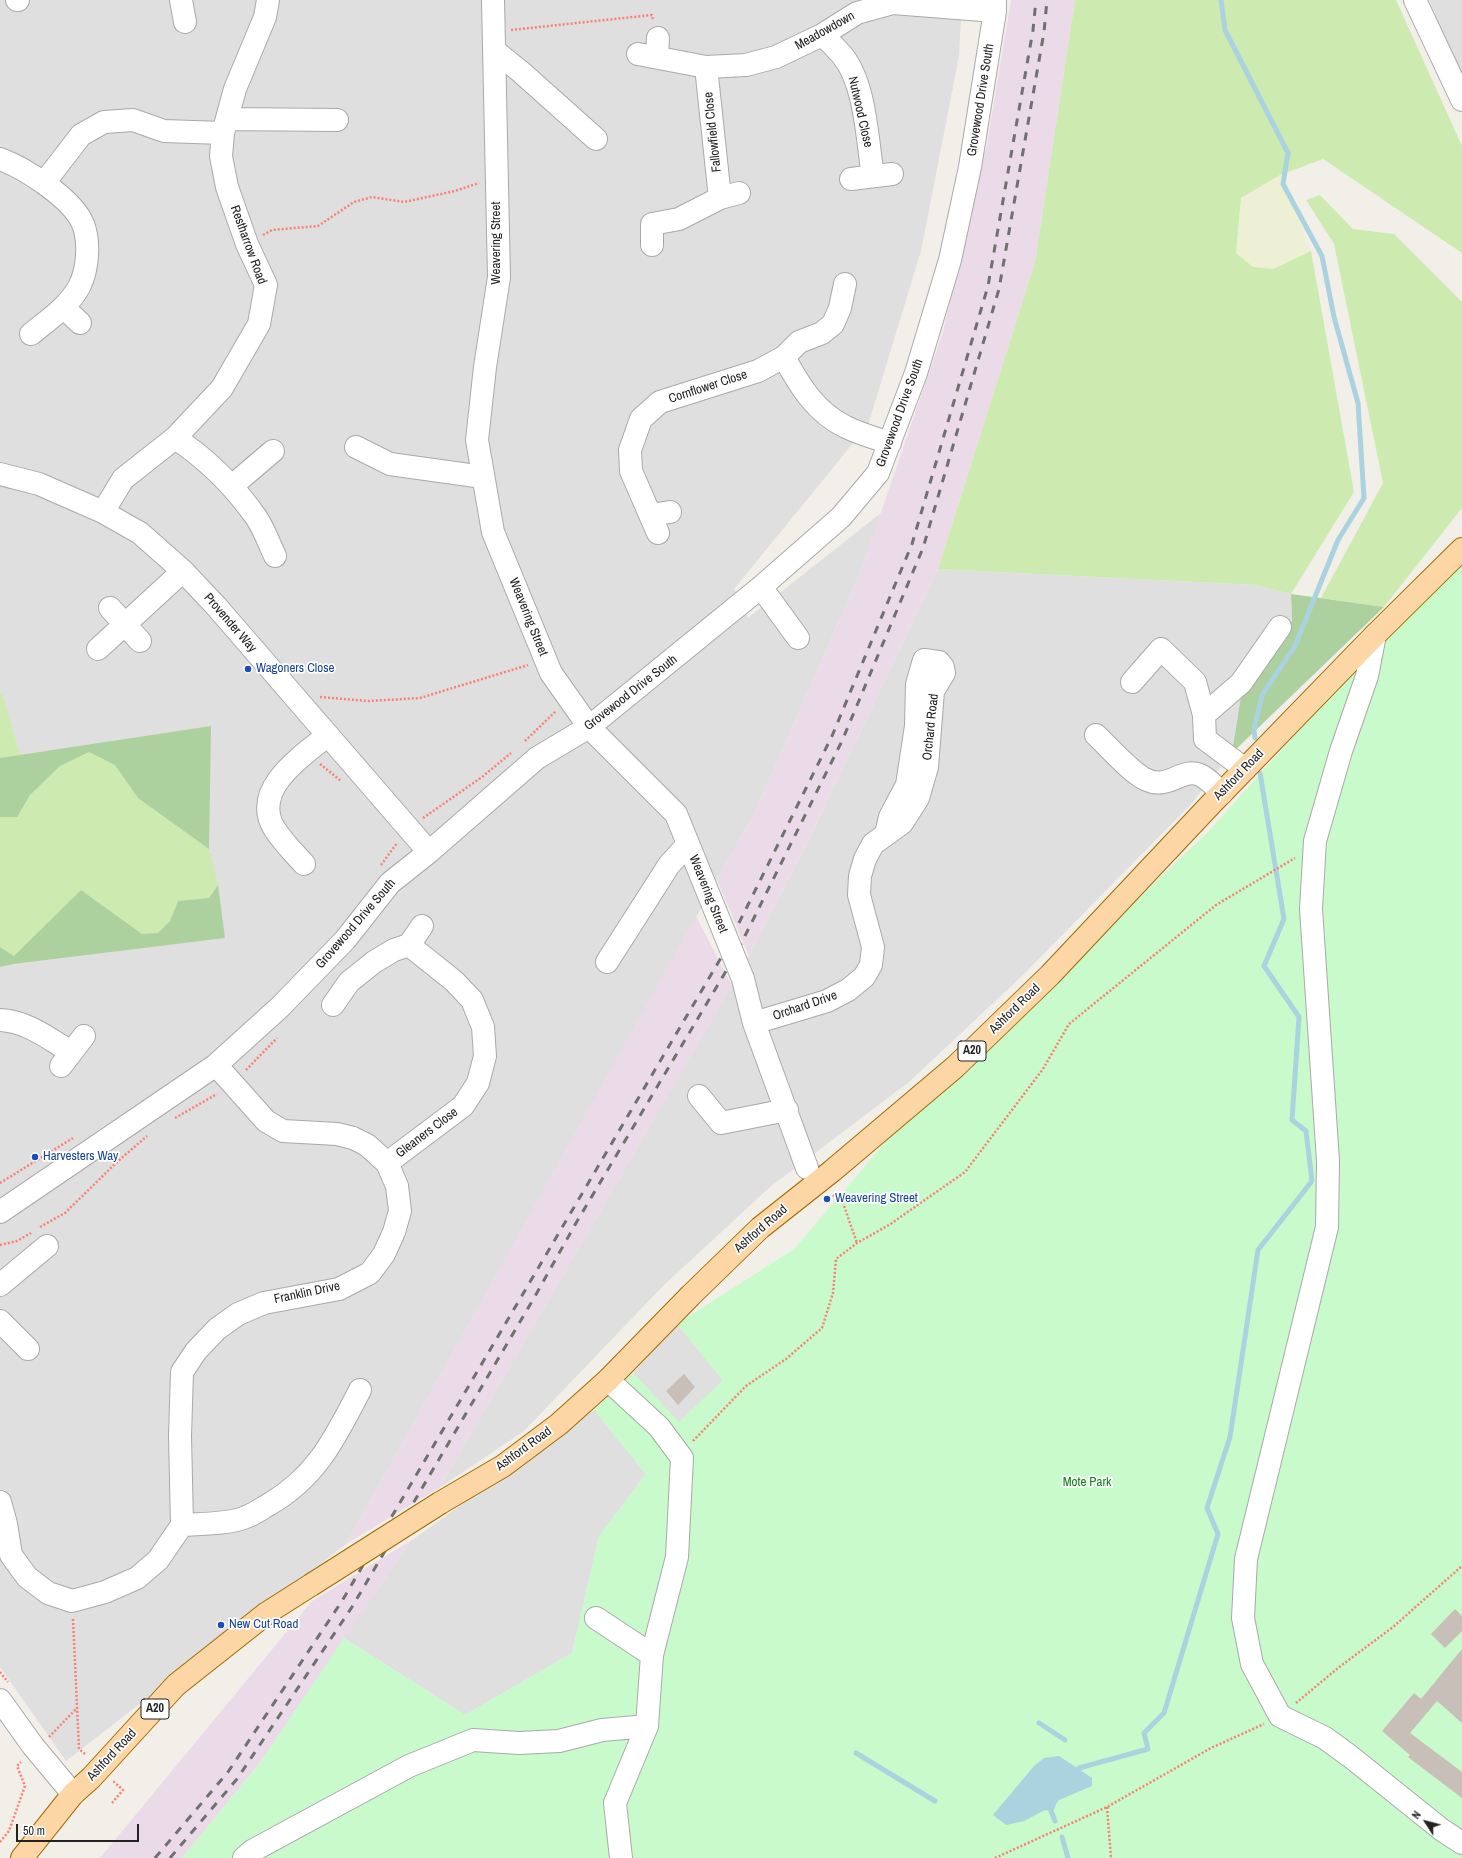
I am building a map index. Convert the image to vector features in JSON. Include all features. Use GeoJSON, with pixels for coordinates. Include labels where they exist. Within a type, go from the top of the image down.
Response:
{"type":"FeatureCollection","features":[{"type":"Feature","properties":{"kind":"main road","name":"Ashford Road"},"geometry":{"type":"LineString","coordinates":[[22,1858],[74,1794],[100,1769],[176,1685],[267,1613],[440,1503],[503,1466],[559,1424],[608,1380],[691,1295],[760,1228],[832,1171],[955,1067],[1050,975],[1245,769],[1375,635],[1462,549]]}},
{"type":"Feature","properties":{"kind":"street"},"geometry":{"type":"LineString","coordinates":[[181,0],[185,22]]}},
{"type":"Feature","properties":{"kind":"street","name":"Restharrow Road"},"geometry":{"type":"LineString","coordinates":[[103,512],[123,479],[175,438],[222,388],[259,324],[266,285],[247,244],[227,187],[221,156],[225,126],[235,89],[265,17],[268,0]]}},
{"type":"Feature","properties":{"kind":"street","name":"Weavering Street"},"geometry":{"type":"LineString","coordinates":[[493,0],[499,277],[485,367],[477,440],[493,532],[551,673],[589,727],[676,814],[743,979],[754,1023],[807,1168]]}},
{"type":"Feature","properties":{"kind":"street"},"geometry":{"type":"LineString","coordinates":[[1415,0],[1462,100]]}},
{"type":"Feature","properties":{"kind":"street","name":"Meadowdown"},"geometry":{"type":"LineString","coordinates":[[651,50],[706,66],[746,65],[776,57],[822,35],[857,13],[893,2],[995,6]]}},
{"type":"Feature","properties":{"kind":"street","name":"Grovewood Drive South"},"geometry":{"type":"LineString","coordinates":[[0,1212],[216,1065],[280,1007],[345,940],[390,883],[429,852],[537,758],[589,727],[761,587],[841,517],[878,473],[916,373],[950,260],[970,167],[995,6]]}},
{"type":"Feature","properties":{"kind":"street","name":"Nutwood Close"},"geometry":{"type":"LineString","coordinates":[[822,35],[842,55],[856,80],[864,116],[883,175],[851,179]]}},
{"type":"Feature","properties":{"kind":"street"},"geometry":{"type":"LineString","coordinates":[[495,41],[521,72],[596,139]]}},
{"type":"Feature","properties":{"kind":"street","name":"Fallowfield Close"},"geometry":{"type":"LineString","coordinates":[[652,245],[652,224],[679,219],[730,195],[706,66]]}},
{"type":"Feature","properties":{"kind":"street"},"geometry":{"type":"LineString","coordinates":[[44,183],[81,135],[104,122],[133,120],[164,131],[336,120]]}},
{"type":"Feature","properties":{"kind":"street"},"geometry":{"type":"LineString","coordinates":[[0,159],[12,164],[44,183],[72,207],[83,224],[88,254],[79,286],[64,308],[31,334]]}},
{"type":"Feature","properties":{"kind":"street","name":"Cornflower Close"},"geometry":{"type":"LineString","coordinates":[[660,520],[631,471],[630,450],[641,419],[660,402],[758,371],[784,357],[799,342],[822,333],[833,324],[840,308],[845,284]]}},
{"type":"Feature","properties":{"kind":"street"},"geometry":{"type":"LineString","coordinates":[[64,308],[80,323]]}},
{"type":"Feature","properties":{"kind":"street"},"geometry":{"type":"LineString","coordinates":[[784,357],[798,382],[818,408],[845,427],[890,443]]}},
{"type":"Feature","properties":{"kind":"street"},"geometry":{"type":"LineString","coordinates":[[175,438],[199,454],[232,486],[256,518],[275,556]]}},
{"type":"Feature","properties":{"kind":"street"},"geometry":{"type":"LineString","coordinates":[[356,448],[390,464],[483,477]]}},
{"type":"Feature","properties":{"kind":"street"},"geometry":{"type":"LineString","coordinates":[[232,486],[273,451]]}},
{"type":"Feature","properties":{"kind":"street","name":"Provender Way"},"geometry":{"type":"LineString","coordinates":[[0,474],[39,484],[103,512],[140,533],[183,571],[216,606],[429,852]]}},
{"type":"Feature","properties":{"kind":"street"},"geometry":{"type":"LineString","coordinates":[[98,649],[183,571]]}},
{"type":"Feature","properties":{"kind":"street"},"geometry":{"type":"LineString","coordinates":[[761,587],[798,638]]}},
{"type":"Feature","properties":{"kind":"street"},"geometry":{"type":"LineString","coordinates":[[110,608],[140,641]]}},
{"type":"Feature","properties":{"kind":"street"},"geometry":{"type":"LineString","coordinates":[[1204,715],[1241,683],[1280,627]]}},
{"type":"Feature","properties":{"kind":"street"},"geometry":{"type":"LineString","coordinates":[[1375,635],[1367,676],[1341,751],[1315,841],[1311,909],[1328,1161],[1327,1227],[1246,1559],[1243,1618],[1252,1664],[1280,1716],[1325,1738],[1442,1830],[1462,1843]]}},
{"type":"Feature","properties":{"kind":"street"},"geometry":{"type":"LineString","coordinates":[[1132,682],[1161,649],[1195,682],[1204,715],[1206,739],[1245,769]]}},
{"type":"Feature","properties":{"kind":"street","name":"Orchard Road"},"geometry":{"type":"LineString","coordinates":[[924,660],[939,662],[943,667],[944,673],[933,691],[927,767],[918,798],[902,823],[886,834],[890,817],[907,785],[916,726],[917,684],[924,660]]}},
{"type":"Feature","properties":{"kind":"street"},"geometry":{"type":"LineString","coordinates":[[304,864],[280,851],[269,811],[270,797],[276,782],[296,761],[328,735]]}},
{"type":"Feature","properties":{"kind":"street"},"geometry":{"type":"LineString","coordinates":[[1096,735],[1146,780],[1159,783],[1171,781],[1183,775],[1192,773],[1210,781],[1222,793]]}},
{"type":"Feature","properties":{"kind":"street","name":"Orchard Drive"},"geometry":{"type":"LineString","coordinates":[[754,1023],[827,1001],[848,990],[864,977],[870,965],[873,947],[859,895],[860,876],[864,859],[872,844],[886,834]]}},
{"type":"Feature","properties":{"kind":"street"},"geometry":{"type":"LineString","coordinates":[[607,962],[668,865],[688,844]]}},
{"type":"Feature","properties":{"kind":"street"},"geometry":{"type":"LineString","coordinates":[[333,1005],[349,982],[374,962],[401,947],[422,926]]}},
{"type":"Feature","properties":{"kind":"street","name":"Gleaners Close"},"geometry":{"type":"LineString","coordinates":[[387,1163],[463,1106],[478,1083],[485,1056],[483,1027],[472,1000],[454,981],[401,947]]}},
{"type":"Feature","properties":{"kind":"street"},"geometry":{"type":"LineString","coordinates":[[0,1020],[12,1020],[32,1028],[66,1059],[84,1036]]}},
{"type":"Feature","properties":{"kind":"street","name":"Franklin Drive"},"geometry":{"type":"LineString","coordinates":[[182,1525],[180,1436],[174,1370],[196,1351],[217,1329],[238,1314],[264,1303],[339,1289],[370,1272],[384,1254],[394,1232],[400,1211],[397,1186],[387,1163],[367,1145],[353,1138],[337,1134],[283,1131],[266,1121],[216,1065]]}},
{"type":"Feature","properties":{"kind":"street"},"geometry":{"type":"LineString","coordinates":[[699,1096],[721,1123],[787,1110]]}},
{"type":"Feature","properties":{"kind":"street"},"geometry":{"type":"LineString","coordinates":[[0,1285],[47,1246]]}},
{"type":"Feature","properties":{"kind":"street"},"geometry":{"type":"LineString","coordinates":[[0,1321],[28,1348]]}},
{"type":"Feature","properties":{"kind":"street"},"geometry":{"type":"LineString","coordinates":[[608,1380],[659,1427],[682,1458],[677,1556],[652,1655],[647,1726],[614,1803],[620,1858]]}},
{"type":"Feature","properties":{"kind":"street"},"geometry":{"type":"LineString","coordinates":[[0,1502],[6,1524],[11,1554],[27,1577],[48,1593],[72,1601],[101,1584],[137,1578],[158,1560],[182,1525],[246,1518],[274,1502],[297,1485],[312,1471],[333,1442],[360,1390]]}},
{"type":"Feature","properties":{"kind":"street"},"geometry":{"type":"LineString","coordinates":[[596,1618],[652,1655]]}},
{"type":"Feature","properties":{"kind":"street"},"geometry":{"type":"LineString","coordinates":[[0,1700],[33,1746],[74,1794]]}},
{"type":"Feature","properties":{"kind":"street"},"geometry":{"type":"LineString","coordinates":[[244,1858],[252,1851],[409,1766],[473,1740],[519,1743],[559,1740],[602,1730],[647,1726]]}},
{"type":"Feature","properties":{"kind":"path"},"geometry":{"type":"LineString","coordinates":[[495,41],[652,15],[651,50]]}},
{"type":"Feature","properties":{"kind":"path"},"geometry":{"type":"LineString","coordinates":[[247,244],[272,230],[318,226],[354,202],[372,197],[404,202],[455,191],[497,175]]}},
{"type":"Feature","properties":{"kind":"path"},"geometry":{"type":"LineString","coordinates":[[301,705],[322,696],[368,701],[420,698],[546,661]]}},
{"type":"Feature","properties":{"kind":"path"},"geometry":{"type":"LineString","coordinates":[[524,743],[569,699]]}},
{"type":"Feature","properties":{"kind":"path"},"geometry":{"type":"LineString","coordinates":[[408,828],[482,777],[512,752]]}},
{"type":"Feature","properties":{"kind":"path"},"geometry":{"type":"LineString","coordinates":[[682,1458],[696,1437],[746,1386],[786,1359],[822,1328],[833,1293],[836,1259],[857,1243],[889,1225],[965,1172],[1043,1069],[1069,1024],[1216,905],[1285,864]]}},
{"type":"Feature","properties":{"kind":"path"},"geometry":{"type":"LineString","coordinates":[[173,1119],[211,1098],[232,1083]]}},
{"type":"Feature","properties":{"kind":"path"},"geometry":{"type":"LineString","coordinates":[[0,1245],[17,1241],[65,1213],[117,1162],[150,1135]]}},
{"type":"Feature","properties":{"kind":"path"},"geometry":{"type":"LineString","coordinates":[[830,1192],[843,1203],[857,1243]]}},
{"type":"Feature","properties":{"kind":"path"},"geometry":{"type":"LineString","coordinates":[[995,1858],[1107,1807],[1211,1748],[1280,1716],[1338,1668],[1393,1627],[1462,1566]]}},
{"type":"Feature","properties":{"kind":"path"},"geometry":{"type":"LineString","coordinates":[[72,1601],[79,1749],[123,1790],[112,1803]]}},
{"type":"Feature","properties":{"kind":"path"},"geometry":{"type":"LineString","coordinates":[[48,1737],[77,1708]]}},
{"type":"Feature","properties":{"kind":"path"},"geometry":{"type":"LineString","coordinates":[[0,1842],[9,1831],[25,1786],[17,1766]]}},
{"type":"Feature","properties":{"kind":"path"},"geometry":{"type":"LineString","coordinates":[[1107,1807],[1111,1858]]}},
{"type":"Feature","properties":{"kind":"shaded area"},"geometry":{"type":"Polygon","coordinates":[[[0,0],[962,0],[959,56],[921,251],[868,425],[734,589],[748,618],[881,513],[859,576],[755,812],[346,1544],[66,1761],[0,1667],[0,0]]]}},
{"type":"Feature","properties":{"kind":"shaded area"},"geometry":{"type":"Polygon","coordinates":[[[1011,0],[1075,0],[1035,262],[938,569],[809,839],[749,956],[717,880],[755,812],[859,576],[943,332],[987,144],[1011,0]]]}},
{"type":"Feature","properties":{"kind":"shaded area"},"geometry":{"type":"Polygon","coordinates":[[[1429,0],[1462,0],[1462,75],[1429,0]]]}},
{"type":"Feature","properties":{"kind":"shaded area"},"geometry":{"type":"Polygon","coordinates":[[[938,569],[1255,585],[1291,594],[1292,621],[1241,696],[1232,753],[1191,804],[1023,975],[909,1082],[770,1187],[663,1286],[524,1431],[439,1488],[749,956],[809,839],[938,569]]]}},
{"type":"Feature","properties":{"kind":"shaded area"},"geometry":{"type":"Polygon","coordinates":[[[696,916],[732,986],[439,1488],[346,1544],[696,916]]]}},
{"type":"Feature","properties":{"kind":"shaded area"},"geometry":{"type":"Polygon","coordinates":[[[677,1324],[723,1380],[679,1423],[633,1373],[677,1324]]]}},
{"type":"Feature","properties":{"kind":"shaded area"},"geometry":{"type":"Polygon","coordinates":[[[594,1410],[646,1474],[599,1536],[572,1653],[465,1715],[344,1638],[412,1540],[594,1410]]]}},
{"type":"Feature","properties":{"kind":"shaded area"},"geometry":{"type":"Polygon","coordinates":[[[412,1540],[259,1764],[182,1858],[100,1858],[312,1601],[412,1540]]]}},
{"type":"Feature","properties":{"kind":"green space"},"geometry":{"type":"Polygon","coordinates":[[[1075,0],[1396,0],[1462,146],[1462,253],[1323,159],[1280,175],[1241,198],[1236,253],[1253,267],[1273,269],[1311,251],[1354,492],[1291,594],[1255,585],[938,569],[1035,262],[1075,0]]]}},
{"type":"Feature","properties":{"kind":"green space"},"geometry":{"type":"Polygon","coordinates":[[[1280,175],[1311,251],[1273,269],[1253,267],[1236,253],[1241,198],[1280,175]]]}},
{"type":"Feature","properties":{"kind":"green space"},"geometry":{"type":"Polygon","coordinates":[[[1320,195],[1353,229],[1394,234],[1462,302],[1462,508],[1384,607],[1321,598],[1383,483],[1334,244],[1306,200],[1320,195]]]}},
{"type":"Feature","properties":{"kind":"green space","name":"Mote Park"},"geometry":{"type":"Polygon","coordinates":[[[1462,564],[1462,1858],[182,1858],[259,1764],[344,1638],[465,1715],[572,1653],[599,1536],[646,1474],[594,1410],[633,1373],[679,1422],[723,1380],[677,1324],[794,1249],[902,1123],[1209,831],[1361,661],[1462,564]]]}},
{"type":"Feature","properties":{"kind":"green space"},"geometry":{"type":"Polygon","coordinates":[[[1291,594],[1384,607],[1232,753],[1241,696],[1292,621],[1291,594]]]}},
{"type":"Feature","properties":{"kind":"green space"},"geometry":{"type":"Polygon","coordinates":[[[2,693],[20,755],[0,758],[0,694],[2,693]]]}},
{"type":"Feature","properties":{"kind":"green space"},"geometry":{"type":"Polygon","coordinates":[[[211,726],[209,849],[138,798],[115,765],[89,752],[60,766],[30,795],[17,817],[0,817],[0,758],[211,726]]]}},
{"type":"Feature","properties":{"kind":"green space"},"geometry":{"type":"Polygon","coordinates":[[[89,751],[115,765],[138,798],[209,849],[218,885],[209,898],[178,901],[170,921],[158,933],[142,934],[81,890],[14,956],[0,947],[0,817],[17,817],[30,795],[60,766],[89,751]]]}},
{"type":"Feature","properties":{"kind":"green space"},"geometry":{"type":"Polygon","coordinates":[[[218,885],[225,938],[13,964],[0,967],[0,947],[14,956],[81,890],[142,934],[158,933],[170,921],[178,901],[209,898],[218,885]]]}},
{"type":"Feature","properties":{"kind":"water"},"geometry":{"type":"Polygon","coordinates":[[[1059,1756],[1092,1778],[1092,1786],[1059,1800],[1051,1811],[1045,1810],[1024,1821],[1006,1825],[993,1815],[1034,1766],[1044,1758],[1059,1756]]]}},
{"type":"Feature","properties":{"kind":"building"},"geometry":{"type":"Polygon","coordinates":[[[684,1374],[695,1387],[678,1405],[666,1391],[684,1374]]]}},
{"type":"Feature","properties":{"kind":"building"},"geometry":{"type":"Polygon","coordinates":[[[1455,1609],[1462,1616],[1462,1631],[1445,1648],[1431,1634],[1455,1609]]]}},
{"type":"Feature","properties":{"kind":"building"},"geometry":{"type":"Polygon","coordinates":[[[1462,1649],[1462,1723],[1437,1701],[1410,1733],[1462,1772],[1462,1798],[1408,1757],[1410,1755],[1382,1731],[1414,1693],[1421,1699],[1462,1649]]]}},
{"type":"Feature","properties":{"kind":"waterway"},"geometry":{"type":"LineString","coordinates":[[1221,0],[1225,30],[1288,153],[1283,184],[1322,256],[1334,317],[1358,403],[1364,498],[1338,540],[1295,646],[1262,695],[1254,730],[1255,738]]}},
{"type":"Feature","properties":{"kind":"waterway"},"geometry":{"type":"LineString","coordinates":[[1074,1773],[1079,1768],[1148,1749],[1144,1733],[1164,1713],[1218,1534],[1207,1508],[1230,1437],[1258,1250],[1312,1181],[1306,1131],[1292,1120],[1299,1017],[1264,966],[1284,919],[1260,773]]}},
{"type":"Feature","properties":{"kind":"waterway"},"geometry":{"type":"LineString","coordinates":[[1039,1723],[1065,1740]]}},
{"type":"Feature","properties":{"kind":"waterway"},"geometry":{"type":"LineString","coordinates":[[856,1753],[935,1801]]}},
{"type":"Feature","properties":{"kind":"waterway"},"geometry":{"type":"LineString","coordinates":[[1053,1805],[1051,1811],[1055,1821]]}},
{"type":"Feature","properties":{"kind":"waterway"},"geometry":{"type":"LineString","coordinates":[[1062,1837],[1068,1858]]}},
{"type":"Feature","properties":{"kind":"railway"},"geometry":{"type":"LineString","coordinates":[[155,1858],[228,1772],[342,1601],[725,951],[832,736],[912,544],[988,286],[1033,30],[1036,0]]}},
{"type":"Feature","properties":{"kind":"railway"},"geometry":{"type":"LineString","coordinates":[[170,1858],[237,1779],[352,1607],[534,1298],[576,1223],[735,956],[842,741],[923,548],[999,289],[1044,32],[1047,0]]}},
{"type":"Feature","properties":{"kind":"place","name":"Wagoners Close"},"geometry":{"type":"Point","coordinates":[248,669]}},
{"type":"Feature","properties":{"kind":"place","name":"Harvesters Way"},"geometry":{"type":"Point","coordinates":[35,1157]}},
{"type":"Feature","properties":{"kind":"place","name":"Weavering Street"},"geometry":{"type":"Point","coordinates":[827,1199]}},
{"type":"Feature","properties":{"kind":"place","name":"New Cut Road"},"geometry":{"type":"Point","coordinates":[221,1625]}}]}
